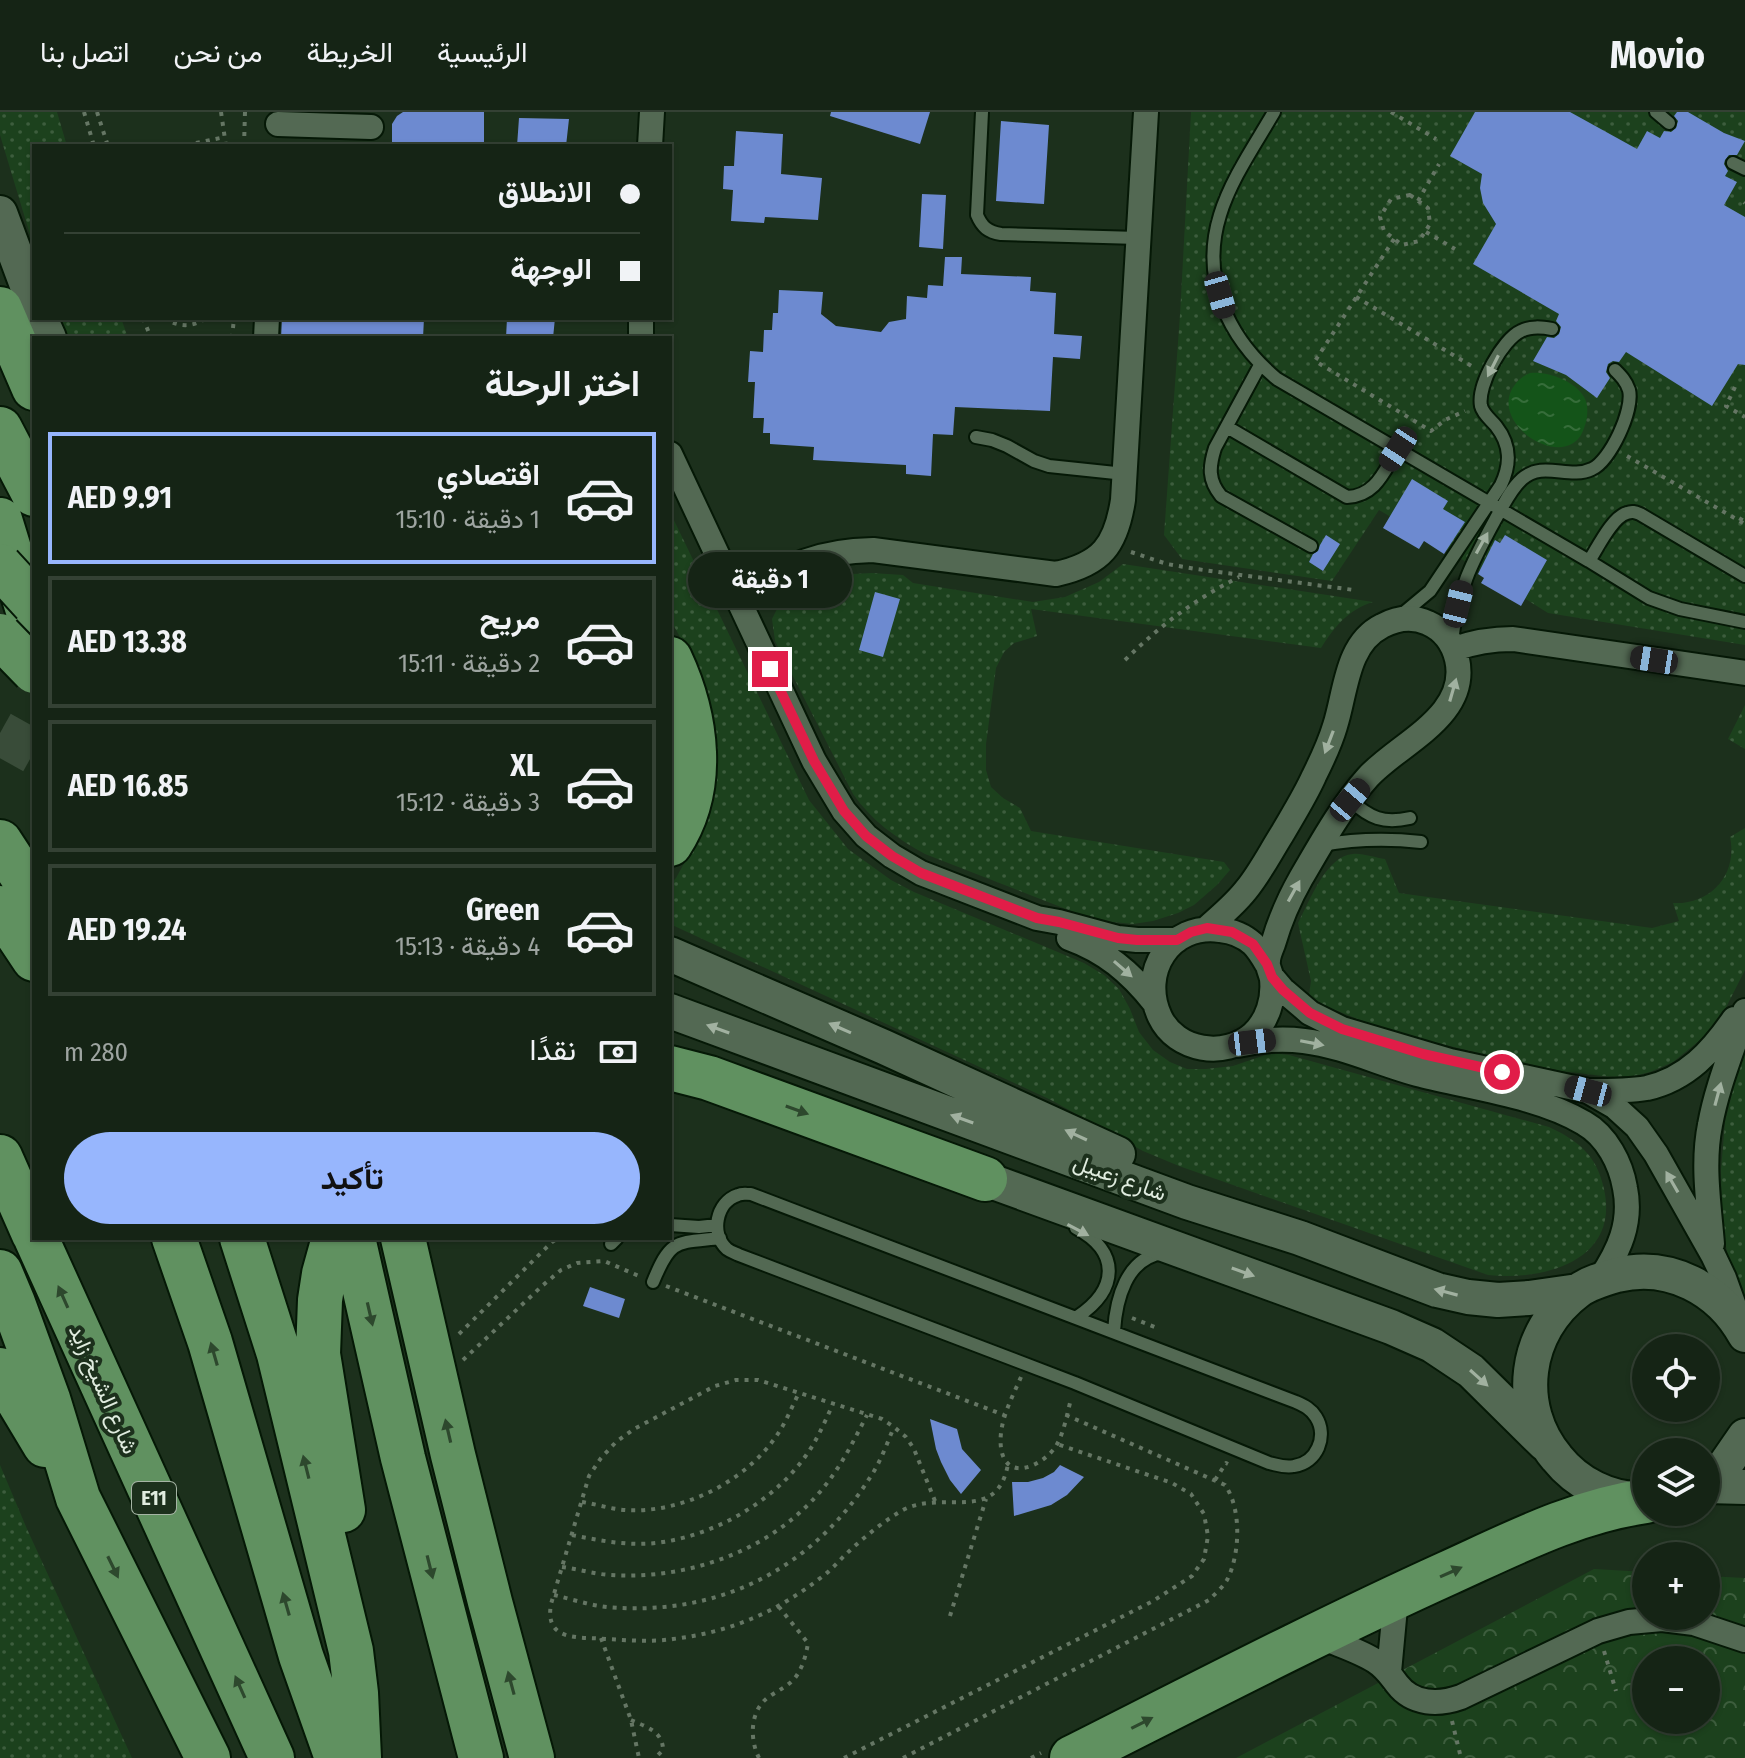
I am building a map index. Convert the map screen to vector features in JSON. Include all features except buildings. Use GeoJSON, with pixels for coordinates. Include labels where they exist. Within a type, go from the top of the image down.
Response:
{"type":"FeatureCollection","features":[{"type":"Feature","properties":{"kind":"highway"},"geometry":{"type":"LineString","coordinates":[[0,309],[32,383]]}},
{"type":"Feature","properties":{"kind":"highway"},"geometry":{"type":"LineString","coordinates":[[0,429],[32,490]]}},
{"type":"Feature","properties":{"kind":"highway"},"geometry":{"type":"LineString","coordinates":[[0,520],[32,624]]}},
{"type":"Feature","properties":{"kind":"highway"},"geometry":{"type":"LineString","coordinates":[[0,566],[32,601]]}},
{"type":"Feature","properties":{"kind":"highway"},"geometry":{"type":"LineString","coordinates":[[0,605],[32,689]]}},
{"type":"Feature","properties":{"kind":"highway"},"geometry":{"type":"LineString","coordinates":[[0,636],[32,669]]}},
{"type":"Feature","properties":{"kind":"highway"},"geometry":{"type":"LineString","coordinates":[[672,663],[691,721],[694,741],[689,801],[672,840]]}},
{"type":"Feature","properties":{"kind":"highway"},"geometry":{"type":"LineString","coordinates":[[0,842],[32,891]]}},
{"type":"Feature","properties":{"kind":"highway"},"geometry":{"type":"LineString","coordinates":[[0,908],[32,956]]}},
{"type":"Feature","properties":{"kind":"highway"},"geometry":{"type":"LineString","coordinates":[[672,1069],[709,1078],[985,1179]]}},
{"type":"Feature","properties":{"kind":"highway","name":"شارع الشيخ زايد"},"geometry":{"type":"LineString","coordinates":[[0,1157],[32,1229]]}},
{"type":"Feature","properties":{"kind":"highway","name":"شارع الشيخ زايد"},"geometry":{"type":"LineString","coordinates":[[37,1240],[272,1758]]}},
{"type":"Feature","properties":{"kind":"highway"},"geometry":{"type":"LineString","coordinates":[[175,1240],[210,1342],[301,1656],[337,1758]]}},
{"type":"Feature","properties":{"kind":"highway"},"geometry":{"type":"LineString","coordinates":[[243,1240],[279,1354],[351,1651],[359,1758]]}},
{"type":"Feature","properties":{"kind":"highway"},"geometry":{"type":"LineString","coordinates":[[333,1240],[320,1300],[318,1354],[352,1568],[354,1623],[351,1651]]}},
{"type":"Feature","properties":{"kind":"highway"},"geometry":{"type":"LineString","coordinates":[[353,1240],[410,1487],[481,1758]]}},
{"type":"Feature","properties":{"kind":"highway"},"geometry":{"type":"LineString","coordinates":[[403,1240],[464,1499],[532,1758]]}},
{"type":"Feature","properties":{"kind":"highway"},"geometry":{"type":"LineString","coordinates":[[0,1272],[48,1399],[78,1498]]}},
{"type":"Feature","properties":{"kind":"highway"},"geometry":{"type":"LineString","coordinates":[[0,1370],[78,1498],[208,1758]]}},
{"type":"Feature","properties":{"kind":"highway"},"geometry":{"type":"LineString","coordinates":[[1072,1758],[1396,1597],[1542,1531],[1632,1503]]}},
{"type":"Feature","properties":{"kind":"main road"},"geometry":{"type":"LineString","coordinates":[[0,213],[32,299]]}},
{"type":"Feature","properties":{"kind":"main road"},"geometry":{"type":"LineString","coordinates":[[672,955],[1229,1201],[1300,1238]]}},
{"type":"Feature","properties":{"kind":"main road","name":"شارع زعيبل"},"geometry":{"type":"LineString","coordinates":[[672,1012],[1187,1202],[1300,1238],[1437,1290],[1468,1297],[1514,1299],[1589,1285],[1631,1272],[1664,1273],[1694,1283],[1721,1302],[1743,1331]]}},
{"type":"Feature","properties":{"kind":"main road"},"geometry":{"type":"LineString","coordinates":[[985,1179],[1192,1253],[1432,1345],[1471,1371],[1545,1444],[1567,1471],[1597,1490],[1632,1499]]}},
{"type":"Feature","properties":{"kind":"main road"},"geometry":{"type":"LineString","coordinates":[[1545,1444],[1532,1412],[1529,1378],[1537,1344],[1553,1315],[1589,1285]]}},
{"type":"Feature","properties":{"kind":"main road"},"geometry":{"type":"LineString","coordinates":[[1720,1469],[1745,1436]]}},
{"type":"Feature","properties":{"kind":"main road"},"geometry":{"type":"LineString","coordinates":[[1720,1486],[1745,1487]]}},
{"type":"Feature","properties":{"kind":"street"},"geometry":{"type":"LineString","coordinates":[[650,144],[652,112]]}},
{"type":"Feature","properties":{"kind":"street"},"geometry":{"type":"LineString","coordinates":[[736,597],[801,562],[849,550],[873,550],[1056,574],[1078,569],[1096,558],[1111,542],[1120,522],[1125,474],[1146,112]]}},
{"type":"Feature","properties":{"kind":"street"},"geometry":{"type":"LineString","coordinates":[[277,127],[371,127]]}},
{"type":"Feature","properties":{"kind":"street"},"geometry":{"type":"LineString","coordinates":[[672,458],[826,784],[866,836],[921,873],[1037,918],[1118,938],[1177,940]]}},
{"type":"Feature","properties":{"kind":"street"},"geometry":{"type":"LineString","coordinates":[[1207,928],[1228,910],[1262,868],[1314,777],[1335,726],[1358,648],[1369,634],[1395,620],[1408,618],[1433,625],[1453,646],[1459,668],[1449,706],[1436,722],[1369,777],[1321,845],[1286,906],[1269,970],[1272,998],[1265,1018],[1252,1034],[1235,1045]]}},
{"type":"Feature","properties":{"kind":"street"},"geometry":{"type":"LineString","coordinates":[[1453,646],[1513,639],[1745,673]]}},
{"type":"Feature","properties":{"kind":"street"},"geometry":{"type":"LineString","coordinates":[[1314,777],[1350,800]]}},
{"type":"Feature","properties":{"kind":"street"},"geometry":{"type":"LineString","coordinates":[[1037,918],[1055,931],[1111,959],[1127,971],[1154,1002]]}},
{"type":"Feature","properties":{"kind":"street"},"geometry":{"type":"LineString","coordinates":[[1589,1285],[1615,1256],[1625,1230],[1627,1200],[1622,1171],[1607,1144],[1587,1124],[1536,1102],[1416,1074],[1320,1044],[1269,1040],[1214,1049],[1194,1046],[1175,1036],[1161,1021],[1154,1002],[1152,984],[1164,952],[1191,932],[1207,928],[1232,932],[1253,944],[1283,990],[1310,1013],[1342,1029],[1450,1061],[1588,1091],[1646,1088],[1671,1080],[1713,1049],[1745,1004]]}},
{"type":"Feature","properties":{"kind":"street"},"geometry":{"type":"LineString","coordinates":[[1713,1255],[1706,1172],[1709,1128],[1745,1011]]}},
{"type":"Feature","properties":{"kind":"street"},"geometry":{"type":"LineString","coordinates":[[1588,1091],[1614,1106],[1637,1127],[1656,1154],[1713,1255],[1743,1331]]}},
{"type":"Feature","properties":{"kind":"street"},"geometry":{"type":"LineString","coordinates":[[1389,1672],[1396,1597]]}},
{"type":"Feature","properties":{"kind":"street"},"geometry":{"type":"LineString","coordinates":[[1317,1635],[1358,1652],[1389,1672],[1398,1687],[1412,1697],[1429,1703],[1461,1697],[1598,1631],[1629,1622],[1662,1619],[1694,1623],[1745,1640]]}},
{"type":"Feature","properties":{"kind":"lane"},"geometry":{"type":"LineString","coordinates":[[982,112],[977,204],[981,225],[990,232],[1001,234],[1138,238]]}},
{"type":"Feature","properties":{"kind":"lane"},"geometry":{"type":"LineString","coordinates":[[1274,112],[1232,185],[1220,216],[1214,247],[1215,279],[1224,311],[1239,340],[1260,365],[1277,379],[1634,590],[1664,604],[1745,622]]}},
{"type":"Feature","properties":{"kind":"lane"},"geometry":{"type":"LineString","coordinates":[[1656,112],[1669,123]]}},
{"type":"Feature","properties":{"kind":"lane"},"geometry":{"type":"LineString","coordinates":[[1395,620],[1430,591],[1443,574],[1507,472],[1508,448],[1481,405],[1488,376],[1502,348],[1512,336],[1524,329],[1539,326],[1552,329]]}},
{"type":"Feature","properties":{"kind":"lane"},"geometry":{"type":"LineString","coordinates":[[1260,365],[1215,448],[1210,474],[1214,487],[1232,504],[1311,546]]}},
{"type":"Feature","properties":{"kind":"lane"},"geometry":{"type":"LineString","coordinates":[[1453,646],[1463,584],[1470,565],[1513,489],[1531,472],[1543,469],[1585,472],[1597,467],[1606,458],[1630,403],[1629,390],[1615,370]]}},
{"type":"Feature","properties":{"kind":"lane"},"geometry":{"type":"LineString","coordinates":[[1227,427],[1347,497],[1359,497],[1369,491],[1398,449]]}},
{"type":"Feature","properties":{"kind":"lane"},"geometry":{"type":"LineString","coordinates":[[976,437],[992,440],[1049,466],[1125,474]]}},
{"type":"Feature","properties":{"kind":"lane"},"geometry":{"type":"LineString","coordinates":[[1589,561],[1614,522],[1633,512],[1745,576]]}},
{"type":"Feature","properties":{"kind":"lane"},"geometry":{"type":"LineString","coordinates":[[1443,574],[1463,584]]}},
{"type":"Feature","properties":{"kind":"lane"},"geometry":{"type":"LineString","coordinates":[[1350,800],[1371,816],[1384,820],[1410,818]]}},
{"type":"Feature","properties":{"kind":"lane"},"geometry":{"type":"LineString","coordinates":[[1321,845],[1381,838],[1421,842]]}},
{"type":"Feature","properties":{"kind":"lane"},"geometry":{"type":"LineString","coordinates":[[985,1179],[1090,1236],[1100,1246],[1109,1273],[1103,1294],[1077,1317]]}},
{"type":"Feature","properties":{"kind":"lane"},"geometry":{"type":"LineString","coordinates":[[751,1194],[1077,1317],[1309,1409],[1318,1420],[1321,1434],[1319,1448],[1310,1459],[1298,1466],[1283,1467],[1269,1463],[1075,1383],[739,1255],[727,1249],[718,1232],[719,1212],[727,1201],[738,1195],[751,1194]]}},
{"type":"Feature","properties":{"kind":"lane"},"geometry":{"type":"LineString","coordinates":[[672,1225],[718,1232]]}},
{"type":"Feature","properties":{"kind":"lane"},"geometry":{"type":"LineString","coordinates":[[653,1282],[664,1256],[671,1248],[718,1232]]}},
{"type":"Feature","properties":{"kind":"lane"},"geometry":{"type":"LineString","coordinates":[[1114,1331],[1117,1304],[1134,1268],[1157,1254],[1192,1253]]}},
{"type":"Feature","properties":{"kind":"path"},"geometry":{"type":"LineString","coordinates":[[84,112],[93,144]]}},
{"type":"Feature","properties":{"kind":"path"},"geometry":{"type":"LineString","coordinates":[[97,112],[107,144]]}},
{"type":"Feature","properties":{"kind":"path"},"geometry":{"type":"LineString","coordinates":[[221,112],[226,144]]}},
{"type":"Feature","properties":{"kind":"path"},"geometry":{"type":"LineString","coordinates":[[244,144],[245,112]]}},
{"type":"Feature","properties":{"kind":"path"},"geometry":{"type":"LineString","coordinates":[[1391,112],[1436,139]]}},
{"type":"Feature","properties":{"kind":"path"},"geometry":{"type":"LineString","coordinates":[[196,143],[225,137]]}},
{"type":"Feature","properties":{"kind":"path"},"geometry":{"type":"LineString","coordinates":[[1418,201],[1439,164]]}},
{"type":"Feature","properties":{"kind":"path"},"geometry":{"type":"LineString","coordinates":[[1410,195],[1418,201],[1428,208],[1430,224],[1419,241],[1402,245],[1384,231],[1380,217],[1391,199],[1410,195]]}},
{"type":"Feature","properties":{"kind":"path"},"geometry":{"type":"LineString","coordinates":[[1425,231],[1455,249]]}},
{"type":"Feature","properties":{"kind":"path"},"geometry":{"type":"LineString","coordinates":[[1394,239],[1315,361],[1431,431],[1445,420],[1481,405]]}},
{"type":"Feature","properties":{"kind":"path"},"geometry":{"type":"LineString","coordinates":[[1356,297],[1488,376]]}},
{"type":"Feature","properties":{"kind":"path"},"geometry":{"type":"LineString","coordinates":[[169,320],[190,326],[202,320]]}},
{"type":"Feature","properties":{"kind":"path"},"geometry":{"type":"LineString","coordinates":[[1735,387],[1726,406],[1745,417]]}},
{"type":"Feature","properties":{"kind":"path"},"geometry":{"type":"LineString","coordinates":[[1611,447],[1742,522],[1745,512]]}},
{"type":"Feature","properties":{"kind":"path"},"geometry":{"type":"LineString","coordinates":[[1111,542],[1167,564],[1354,590]]}},
{"type":"Feature","properties":{"kind":"path"},"geometry":{"type":"LineString","coordinates":[[1125,660],[1179,612],[1241,576]]}},
{"type":"Feature","properties":{"kind":"path"},"geometry":{"type":"LineString","coordinates":[[451,1342],[555,1240]]}},
{"type":"Feature","properties":{"kind":"path"},"geometry":{"type":"LineString","coordinates":[[459,1364],[561,1270],[577,1263],[604,1261],[1004,1415]]}},
{"type":"Feature","properties":{"kind":"path"},"geometry":{"type":"LineString","coordinates":[[1026,1364],[1004,1415],[1001,1432],[1001,1451],[1008,1464],[1019,1469],[1034,1466],[1045,1459],[1057,1444],[1075,1383]]}},
{"type":"Feature","properties":{"kind":"path"},"geometry":{"type":"LineString","coordinates":[[935,1501],[914,1449],[906,1437],[882,1419],[758,1380],[736,1380],[715,1386],[634,1429],[601,1458],[589,1476],[549,1616],[554,1627],[563,1635],[601,1638],[671,1640],[726,1629],[779,1607],[825,1575],[866,1537],[896,1515],[918,1504],[986,1499],[998,1491],[1008,1464]]}},
{"type":"Feature","properties":{"kind":"path"},"geometry":{"type":"LineString","coordinates":[[582,1502],[625,1510],[670,1507],[712,1492],[749,1467],[779,1433],[799,1393]]}},
{"type":"Feature","properties":{"kind":"path"},"geometry":{"type":"LineString","coordinates":[[572,1535],[617,1544],[663,1542],[707,1531],[748,1510],[784,1481],[813,1445],[833,1404]]}},
{"type":"Feature","properties":{"kind":"path"},"geometry":{"type":"LineString","coordinates":[[562,1567],[608,1575],[655,1575],[701,1567],[744,1550],[784,1525],[818,1494],[846,1456],[867,1414]]}},
{"type":"Feature","properties":{"kind":"path"},"geometry":{"type":"LineString","coordinates":[[903,1758],[1209,1600],[1226,1581],[1236,1552],[1237,1526],[1233,1500],[1225,1485],[1066,1415]]}},
{"type":"Feature","properties":{"kind":"path"},"geometry":{"type":"LineString","coordinates":[[554,1595],[605,1607],[657,1608],[709,1600],[759,1582],[803,1554],[842,1517],[872,1475],[894,1427]]}},
{"type":"Feature","properties":{"kind":"path"},"geometry":{"type":"LineString","coordinates":[[844,1758],[1153,1601],[1192,1576],[1204,1559],[1208,1536],[1204,1514],[1191,1494],[1172,1483],[1057,1444]]}},
{"type":"Feature","properties":{"kind":"path"},"geometry":{"type":"LineString","coordinates":[[950,1616],[986,1499]]}},
{"type":"Feature","properties":{"kind":"path"},"geometry":{"type":"LineString","coordinates":[[759,1758],[752,1731],[756,1713],[767,1697],[783,1689],[796,1677],[805,1660],[808,1643],[779,1607]]}},
{"type":"Feature","properties":{"kind":"path"},"geometry":{"type":"LineString","coordinates":[[1598,1631],[1616,1691]]}},
{"type":"Feature","properties":{"kind":"path"},"geometry":{"type":"LineString","coordinates":[[601,1638],[631,1720],[639,1758]]}},
{"type":"Feature","properties":{"kind":"path"},"geometry":{"type":"LineString","coordinates":[[1447,1702],[1461,1758]]}},
{"type":"Feature","properties":{"kind":"path"},"geometry":{"type":"LineString","coordinates":[[631,1720],[653,1730],[662,1739],[663,1750],[655,1758]]}},
{"type":"Feature","properties":{"kind":"green space"},"geometry":{"type":"Polygon","coordinates":[[[0,112],[57,112],[66,144],[32,144],[32,241],[0,135],[0,112]]]}},
{"type":"Feature","properties":{"kind":"green space"},"geometry":{"type":"Polygon","coordinates":[[[1191,112],[1745,112],[1745,645],[1548,613],[1379,510],[1332,581],[1182,559],[1164,535],[1191,112]]]}},
{"type":"Feature","properties":{"kind":"green space"},"geometry":{"type":"Polygon","coordinates":[[[60,320],[122,320],[127,336],[67,336],[60,320]]]}},
{"type":"Feature","properties":{"kind":"green space"},"geometry":{"type":"Polygon","coordinates":[[[672,516],[809,800],[848,849],[891,880],[914,892],[1084,963],[1104,975],[1119,989],[1139,1032],[1153,1050],[1187,1069],[1233,1066],[1271,1053],[1289,1055],[1560,1132],[1585,1151],[1601,1177],[1606,1214],[1600,1234],[1589,1249],[1573,1261],[1554,1269],[1510,1276],[1488,1275],[1143,1151],[1051,1100],[672,925],[672,882],[705,825],[715,769],[690,655],[672,623],[672,516]]]}},
{"type":"Feature","properties":{"kind":"green space"},"geometry":{"type":"Polygon","coordinates":[[[1123,564],[1373,602],[1356,609],[1343,620],[1321,648],[1031,609],[1037,636],[1014,643],[1004,652],[996,668],[986,744],[986,770],[991,787],[1020,808],[1031,831],[1224,862],[1230,870],[1194,905],[1153,921],[1133,924],[1094,920],[925,854],[885,828],[853,794],[775,641],[772,619],[783,597],[802,585],[833,575],[903,575],[913,583],[1033,602],[1065,597],[1099,582],[1123,564]]]}},
{"type":"Feature","properties":{"kind":"green space"},"geometry":{"type":"Polygon","coordinates":[[[1745,705],[1745,749],[1728,739],[1745,705]]]}},
{"type":"Feature","properties":{"kind":"green space"},"geometry":{"type":"Polygon","coordinates":[[[1745,828],[1745,970],[1716,1027],[1673,1062],[1650,1072],[1630,1077],[1602,1076],[1561,1071],[1479,1053],[1368,1023],[1325,1006],[1309,995],[1311,981],[1298,923],[1320,881],[1343,856],[1357,854],[1385,859],[1399,893],[1652,928],[1679,921],[1673,903],[1699,899],[1719,885],[1730,863],[1730,837],[1745,828]]]}},
{"type":"Feature","properties":{"kind":"green space"},"geometry":{"type":"Polygon","coordinates":[[[1745,1042],[1745,1301],[1729,1262],[1722,1225],[1721,1170],[1725,1122],[1745,1042]]]}},
{"type":"Feature","properties":{"kind":"green space"},"geometry":{"type":"Polygon","coordinates":[[[0,1465],[27,1529],[132,1758],[0,1758],[0,1465]]]}},
{"type":"Feature","properties":{"kind":"green space"},"geometry":{"type":"Polygon","coordinates":[[[1594,1569],[1632,1571],[1632,1630],[1720,1630],[1720,1577],[1745,1578],[1745,1758],[1236,1758],[1594,1569]]]}},
{"type":"Feature","properties":{"kind":"water"},"geometry":{"type":"Polygon","coordinates":[[[1530,373],[1560,378],[1574,386],[1584,397],[1586,420],[1582,433],[1573,443],[1561,447],[1547,445],[1533,439],[1512,417],[1509,403],[1512,389],[1530,373]]]}},
{"type":"Feature","properties":{"kind":"tunnel"},"geometry":{"type":"LineString","coordinates":[[0,733],[32,751]]}},
{"type":"Feature","properties":{"kind":"route"},"geometry":{"type":"LineString","coordinates":[[770,669],[814,761],[844,811],[866,836],[921,873],[1037,918],[1118,938],[1177,940],[1207,928],[1232,932],[1253,944],[1272,977],[1310,1013],[1342,1029],[1423,1054],[1502,1072]]}}]}
